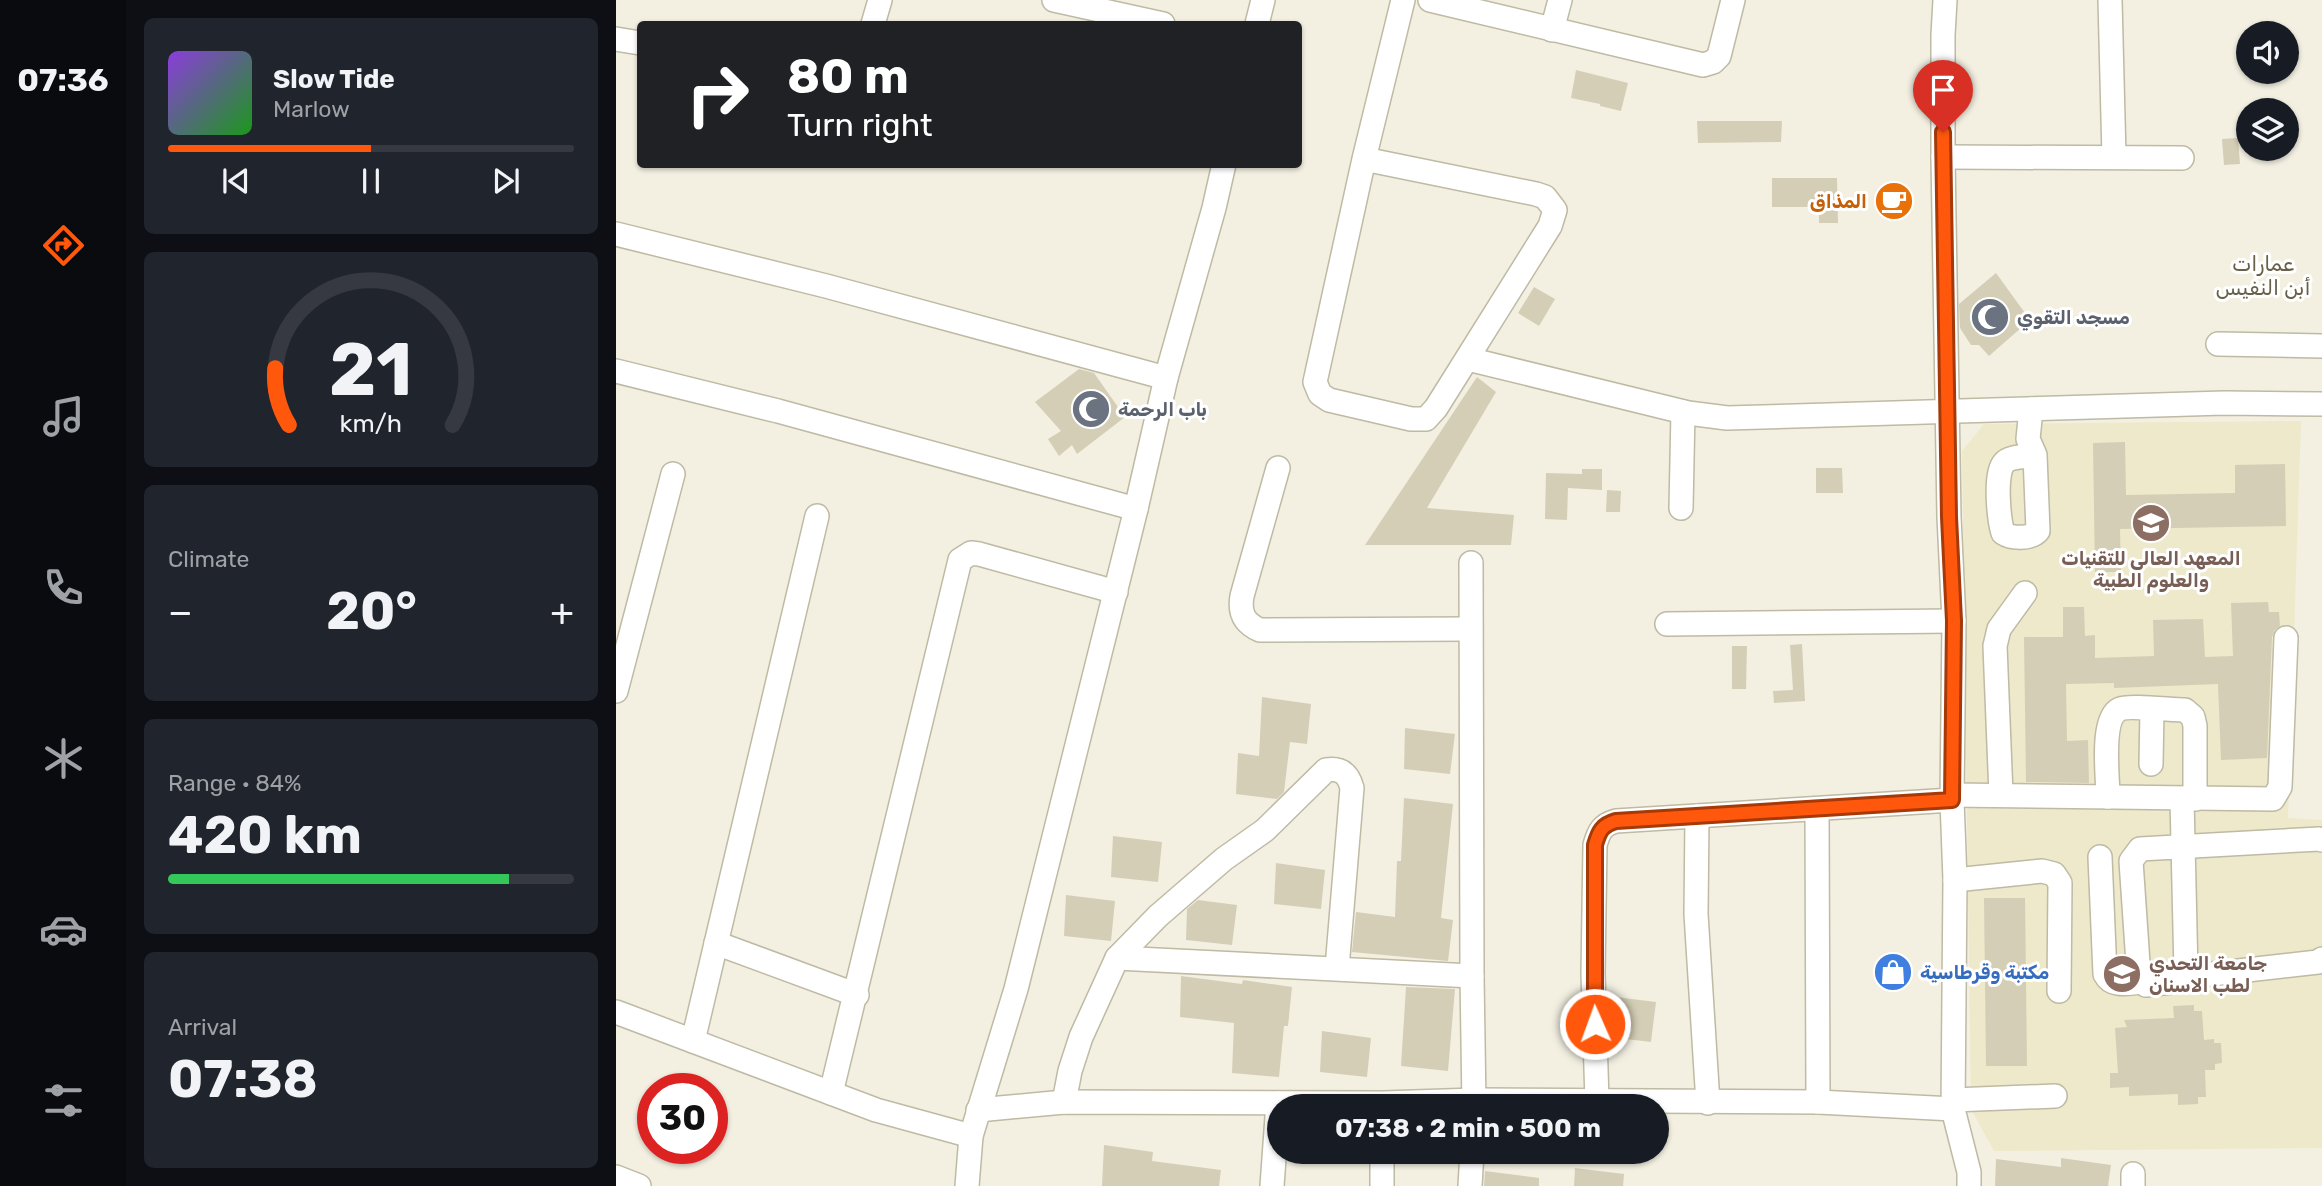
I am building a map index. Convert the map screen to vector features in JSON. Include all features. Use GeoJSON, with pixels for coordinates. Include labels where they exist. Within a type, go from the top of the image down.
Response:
{"type":"FeatureCollection","features":[{"type":"Feature","properties":{"kind":"street"},"geometry":{"type":"LineString","coordinates":[[874,21],[880,0]]}},
{"type":"Feature","properties":{"kind":"street"},"geometry":{"type":"LineString","coordinates":[[1054,0],[1096,17],[1134,21]]}},
{"type":"Feature","properties":{"kind":"street"},"geometry":{"type":"LineString","coordinates":[[1257,21],[1263,0]]}},
{"type":"Feature","properties":{"kind":"street"},"geometry":{"type":"LineString","coordinates":[[1364,159],[1535,194],[1545,197],[1552,204],[1555,216],[1468,359],[1431,416],[1426,419],[1411,419],[1329,400],[1317,390],[1315,376],[1364,159],[1403,0]]}},
{"type":"Feature","properties":{"kind":"street"},"geometry":{"type":"LineString","coordinates":[[1430,0],[1703,65],[1713,62],[1719,55],[1732,0]]}},
{"type":"Feature","properties":{"kind":"street"},"geometry":{"type":"LineString","coordinates":[[1552,30],[1560,0]]}},
{"type":"Feature","properties":{"kind":"street"},"geometry":{"type":"LineString","coordinates":[[1945,0],[1942,35],[1943,157],[1954,621],[1953,1105],[1967,1164],[1969,1186]]}},
{"type":"Feature","properties":{"kind":"street"},"geometry":{"type":"LineString","coordinates":[[2110,0],[2114,157]]}},
{"type":"Feature","properties":{"kind":"street"},"geometry":{"type":"LineString","coordinates":[[616,39],[637,42]]}},
{"type":"Feature","properties":{"kind":"street"},"geometry":{"type":"LineString","coordinates":[[1943,157],[2182,158]]}},
{"type":"Feature","properties":{"kind":"street"},"geometry":{"type":"LineString","coordinates":[[967,1186],[971,1136],[1016,989],[1116,592],[1166,378],[1223,168]]}},
{"type":"Feature","properties":{"kind":"street"},"geometry":{"type":"LineString","coordinates":[[616,234],[826,286],[1166,378]]}},
{"type":"Feature","properties":{"kind":"street"},"geometry":{"type":"LineString","coordinates":[[2218,344],[2322,346]]}},
{"type":"Feature","properties":{"kind":"street"},"geometry":{"type":"LineString","coordinates":[[1468,359],[1683,412],[1727,418],[2224,403],[2322,404]]}},
{"type":"Feature","properties":{"kind":"street"},"geometry":{"type":"LineString","coordinates":[[616,371],[778,411],[1136,509]]}},
{"type":"Feature","properties":{"kind":"street"},"geometry":{"type":"LineString","coordinates":[[2031,409],[2028,439],[2035,455]]}},
{"type":"Feature","properties":{"kind":"street"},"geometry":{"type":"LineString","coordinates":[[1681,508],[1683,412]]}},
{"type":"Feature","properties":{"kind":"street"},"geometry":{"type":"LineString","coordinates":[[1278,468],[1242,596],[1241,612],[1245,621],[1260,630],[1470,629]]}},
{"type":"Feature","properties":{"kind":"street"},"geometry":{"type":"LineString","coordinates":[[616,691],[673,474]]}},
{"type":"Feature","properties":{"kind":"street"},"geometry":{"type":"LineString","coordinates":[[693,1041],[817,516]]}},
{"type":"Feature","properties":{"kind":"street"},"geometry":{"type":"LineString","coordinates":[[831,1094],[960,560],[971,553],[979,554],[1116,592]]}},
{"type":"Feature","properties":{"kind":"street"},"geometry":{"type":"LineString","coordinates":[[1471,563],[1475,1094]]}},
{"type":"Feature","properties":{"kind":"street"},"geometry":{"type":"LineString","coordinates":[[2001,795],[1995,646],[1999,629],[2025,593]]}},
{"type":"Feature","properties":{"kind":"street"},"geometry":{"type":"LineString","coordinates":[[1667,625],[1954,621]]}},
{"type":"Feature","properties":{"kind":"street"},"geometry":{"type":"LineString","coordinates":[[1597,1094],[1593,973],[1595,845],[1605,824],[1616,821],[2001,795],[2273,799],[2280,787],[2286,638]]}},
{"type":"Feature","properties":{"kind":"street"},"geometry":{"type":"LineString","coordinates":[[2108,797],[2107,726],[2112,715],[2121,708],[2185,710],[2193,717],[2195,726],[2183,846],[2185,977]]}},
{"type":"Feature","properties":{"kind":"street"},"geometry":{"type":"LineString","coordinates":[[2151,709],[2151,765]]}},
{"type":"Feature","properties":{"kind":"street"},"geometry":{"type":"LineString","coordinates":[[1064,1102],[1081,1037],[1116,958],[1158,916],[1224,859],[1265,830],[1326,770],[1335,769],[1350,779],[1352,788],[1337,968]]}},
{"type":"Feature","properties":{"kind":"street"},"geometry":{"type":"LineString","coordinates":[[1817,808],[1818,1102]]}},
{"type":"Feature","properties":{"kind":"street"},"geometry":{"type":"LineString","coordinates":[[1697,816],[1696,914],[1708,1103]]}},
{"type":"Feature","properties":{"kind":"street"},"geometry":{"type":"LineString","coordinates":[[2142,982],[2131,861],[2140,849],[2322,840]]}},
{"type":"Feature","properties":{"kind":"street"},"geometry":{"type":"LineString","coordinates":[[2100,857],[2105,974],[2115,984],[2142,982],[2146,985],[2180,981],[2185,977],[2318,962],[2322,959]]}},
{"type":"Feature","properties":{"kind":"street"},"geometry":{"type":"LineString","coordinates":[[1955,880],[2042,871],[2054,874],[2060,883],[2059,991]]}},
{"type":"Feature","properties":{"kind":"street"},"geometry":{"type":"LineString","coordinates":[[716,943],[857,995]]}},
{"type":"Feature","properties":{"kind":"street"},"geometry":{"type":"LineString","coordinates":[[1116,958],[1472,976]]}},
{"type":"Feature","properties":{"kind":"street"},"geometry":{"type":"LineString","coordinates":[[616,1012],[831,1094],[900,1117],[971,1136]]}},
{"type":"Feature","properties":{"kind":"street"},"geometry":{"type":"LineString","coordinates":[[1669,1102],[1953,1105],[2055,1096]]}},
{"type":"Feature","properties":{"kind":"street"},"geometry":{"type":"LineString","coordinates":[[978,1110],[1064,1102],[1267,1103]]}},
{"type":"Feature","properties":{"kind":"street"},"geometry":{"type":"LineString","coordinates":[[1272,1186],[1274,1164]]}},
{"type":"Feature","properties":{"kind":"street"},"geometry":{"type":"LineString","coordinates":[[1382,1164],[1382,1186]]}},
{"type":"Feature","properties":{"kind":"street"},"geometry":{"type":"LineString","coordinates":[[1470,1186],[1471,1164]]}},
{"type":"Feature","properties":{"kind":"street"},"geometry":{"type":"LineString","coordinates":[[616,1177],[639,1186]]}},
{"type":"Feature","properties":{"kind":"shaded area"},"geometry":{"type":"Polygon","coordinates":[[[2301,421],[2288,818],[2322,820],[2322,1148],[1994,1151],[1971,1109],[1962,451],[1984,424],[2301,421]]]}},
{"type":"Feature","properties":{"kind":"building"},"geometry":{"type":"Polygon","coordinates":[[[1576,70],[1628,83],[1621,111],[1571,98],[1576,70]]]}},
{"type":"Feature","properties":{"kind":"building"},"geometry":{"type":"Polygon","coordinates":[[[1697,121],[1782,121],[1781,142],[1698,143],[1697,121]]]}},
{"type":"Feature","properties":{"kind":"building"},"geometry":{"type":"Polygon","coordinates":[[[2236,138],[2236,161],[2240,161],[2240,164],[2224,165],[2222,139],[2236,138]]]}},
{"type":"Feature","properties":{"kind":"building"},"geometry":{"type":"Polygon","coordinates":[[[1772,178],[1837,178],[1838,223],[1819,223],[1819,207],[1772,207],[1772,178]]]}},
{"type":"Feature","properties":{"kind":"building","name":"مسجد التقوي"},"geometry":{"type":"Polygon","coordinates":[[[1996,273],[2030,320],[1989,356],[1979,345],[1971,345],[1960,328],[1959,304],[1996,273]]]}},
{"type":"Feature","properties":{"kind":"building"},"geometry":{"type":"Polygon","coordinates":[[[1534,287],[1555,299],[1539,326],[1518,313],[1534,287]]]}},
{"type":"Feature","properties":{"kind":"building"},"geometry":{"type":"Polygon","coordinates":[[[1079,369],[1094,373],[1125,417],[1077,454],[1072,445],[1059,456],[1048,439],[1061,431],[1035,402],[1079,369]]]}},
{"type":"Feature","properties":{"kind":"building"},"geometry":{"type":"Polygon","coordinates":[[[1477,377],[1496,392],[1427,508],[1514,515],[1511,545],[1365,545],[1477,377]]]}},
{"type":"Feature","properties":{"kind":"building"},"geometry":{"type":"Polygon","coordinates":[[[2125,442],[2126,495],[2235,493],[2235,465],[2285,464],[2286,526],[2120,529],[2121,572],[2095,572],[2093,443],[2125,442]]]}},
{"type":"Feature","properties":{"kind":"building"},"geometry":{"type":"Polygon","coordinates":[[[1816,468],[1842,468],[1843,493],[1816,493],[1816,468]]]}},
{"type":"Feature","properties":{"kind":"building"},"geometry":{"type":"Polygon","coordinates":[[[1582,469],[1602,469],[1602,490],[1568,488],[1567,520],[1545,519],[1546,473],[1582,474],[1582,469]]]}},
{"type":"Feature","properties":{"kind":"building"},"geometry":{"type":"Polygon","coordinates":[[[1607,490],[1621,491],[1620,512],[1606,512],[1607,490]]]}},
{"type":"Feature","properties":{"kind":"building"},"geometry":{"type":"Polygon","coordinates":[[[2268,602],[2269,612],[2279,612],[2280,626],[2272,637],[2267,758],[2221,760],[2218,684],[2114,688],[2114,683],[2066,684],[2067,741],[2088,740],[2089,783],[2026,782],[2024,637],[2063,637],[2063,607],[2084,607],[2085,636],[2095,635],[2095,658],[2154,656],[2153,620],[2203,619],[2205,657],[2233,656],[2231,603],[2268,602]]]}},
{"type":"Feature","properties":{"kind":"building"},"geometry":{"type":"Polygon","coordinates":[[[1802,644],[1805,701],[1774,703],[1773,691],[1793,690],[1790,645],[1802,644]]]}},
{"type":"Feature","properties":{"kind":"building"},"geometry":{"type":"Polygon","coordinates":[[[1732,646],[1747,646],[1746,689],[1732,689],[1732,646]]]}},
{"type":"Feature","properties":{"kind":"building"},"geometry":{"type":"Polygon","coordinates":[[[1262,697],[1311,704],[1307,744],[1290,742],[1284,792],[1277,799],[1236,794],[1238,753],[1259,756],[1262,697]]]}},
{"type":"Feature","properties":{"kind":"building"},"geometry":{"type":"Polygon","coordinates":[[[1405,728],[1455,734],[1450,774],[1404,769],[1405,728]]]}},
{"type":"Feature","properties":{"kind":"building"},"geometry":{"type":"Polygon","coordinates":[[[1404,798],[1453,804],[1441,918],[1453,920],[1448,961],[1352,952],[1356,912],[1395,917],[1397,861],[1401,861],[1404,798]]]}},
{"type":"Feature","properties":{"kind":"building"},"geometry":{"type":"Polygon","coordinates":[[[1113,836],[1162,842],[1158,882],[1111,877],[1113,836]]]}},
{"type":"Feature","properties":{"kind":"building"},"geometry":{"type":"Polygon","coordinates":[[[1276,863],[1325,870],[1321,909],[1274,904],[1276,863]]]}},
{"type":"Feature","properties":{"kind":"building"},"geometry":{"type":"Polygon","coordinates":[[[1066,895],[1115,901],[1111,941],[1064,936],[1066,895]]]}},
{"type":"Feature","properties":{"kind":"building"},"geometry":{"type":"Polygon","coordinates":[[[1984,898],[2025,898],[2027,1066],[1986,1066],[1984,898]]]}},
{"type":"Feature","properties":{"kind":"building"},"geometry":{"type":"Polygon","coordinates":[[[1198,900],[1237,905],[1232,945],[1186,940],[1187,909],[1198,900]]]}},
{"type":"Feature","properties":{"kind":"building"},"geometry":{"type":"Polygon","coordinates":[[[1181,976],[1242,984],[1243,980],[1292,987],[1288,1026],[1284,1026],[1279,1077],[1232,1073],[1234,1023],[1180,1017],[1181,976]]]}},
{"type":"Feature","properties":{"kind":"building"},"geometry":{"type":"Polygon","coordinates":[[[1406,987],[1455,989],[1448,1071],[1401,1066],[1406,987]]]}},
{"type":"Feature","properties":{"kind":"building"},"geometry":{"type":"Polygon","coordinates":[[[1608,996],[1656,1002],[1651,1042],[1609,1037],[1608,996]]]}},
{"type":"Feature","properties":{"kind":"building"},"geometry":{"type":"Polygon","coordinates":[[[2194,1005],[2194,1011],[2202,1011],[2204,1040],[2214,1039],[2214,1043],[2221,1043],[2222,1063],[2215,1064],[2215,1070],[2205,1070],[2206,1097],[2198,1097],[2198,1104],[2178,1105],[2178,1094],[2129,1096],[2129,1087],[2110,1088],[2110,1073],[2118,1073],[2115,1028],[2127,1027],[2124,1020],[2174,1018],[2173,1006],[2194,1005]]]}},
{"type":"Feature","properties":{"kind":"building"},"geometry":{"type":"Polygon","coordinates":[[[1322,1031],[1371,1038],[1367,1077],[1320,1072],[1322,1031]]]}},
{"type":"Feature","properties":{"kind":"building"},"geometry":{"type":"Polygon","coordinates":[[[1104,1145],[1153,1152],[1152,1161],[1221,1170],[1219,1186],[1102,1186],[1104,1145]]]}},
{"type":"Feature","properties":{"kind":"building"},"geometry":{"type":"Polygon","coordinates":[[[2061,1158],[2111,1165],[2108,1186],[1995,1186],[1996,1159],[2061,1167],[2061,1158]]]}},
{"type":"Feature","properties":{"kind":"building"},"geometry":{"type":"Polygon","coordinates":[[[1575,1168],[1624,1174],[1623,1186],[1574,1186],[1575,1168]]]}},
{"type":"Feature","properties":{"kind":"building"},"geometry":{"type":"Polygon","coordinates":[[[1485,1171],[1539,1178],[1539,1186],[1484,1186],[1485,1171]]]}},
{"type":"Feature","properties":{"kind":"place","name":"المذاق"},"geometry":{"type":"Point","coordinates":[1894,201]}},
{"type":"Feature","properties":{"kind":"place","name":"مسجد التقوي"},"geometry":{"type":"Point","coordinates":[1990,317]}},
{"type":"Feature","properties":{"kind":"place","name":"باب الرحمة"},"geometry":{"type":"Point","coordinates":[1091,409]}},
{"type":"Feature","properties":{"kind":"place","name":"المعهد العالي للتقنيات والعلوم الطبية"},"geometry":{"type":"Point","coordinates":[2151,523]}},
{"type":"Feature","properties":{"kind":"place","name":"مكتبة وقرطاسية"},"geometry":{"type":"Point","coordinates":[1893,972]}},
{"type":"Feature","properties":{"kind":"place","name":"جامعة التحدي لطب الاسنان"},"geometry":{"type":"Point","coordinates":[2122,974]}},
{"type":"Feature","properties":{"kind":"district","name":"عمارات أبن النفيس"},"geometry":{"type":"Point","coordinates":[2263,276]}},
{"type":"Feature","properties":{"kind":"route"},"geometry":{"type":"LineString","coordinates":[[1595,1024],[1595,845],[1605,824],[1616,821],[1952,800],[1954,621],[1949,517],[1943,132]]}}]}
